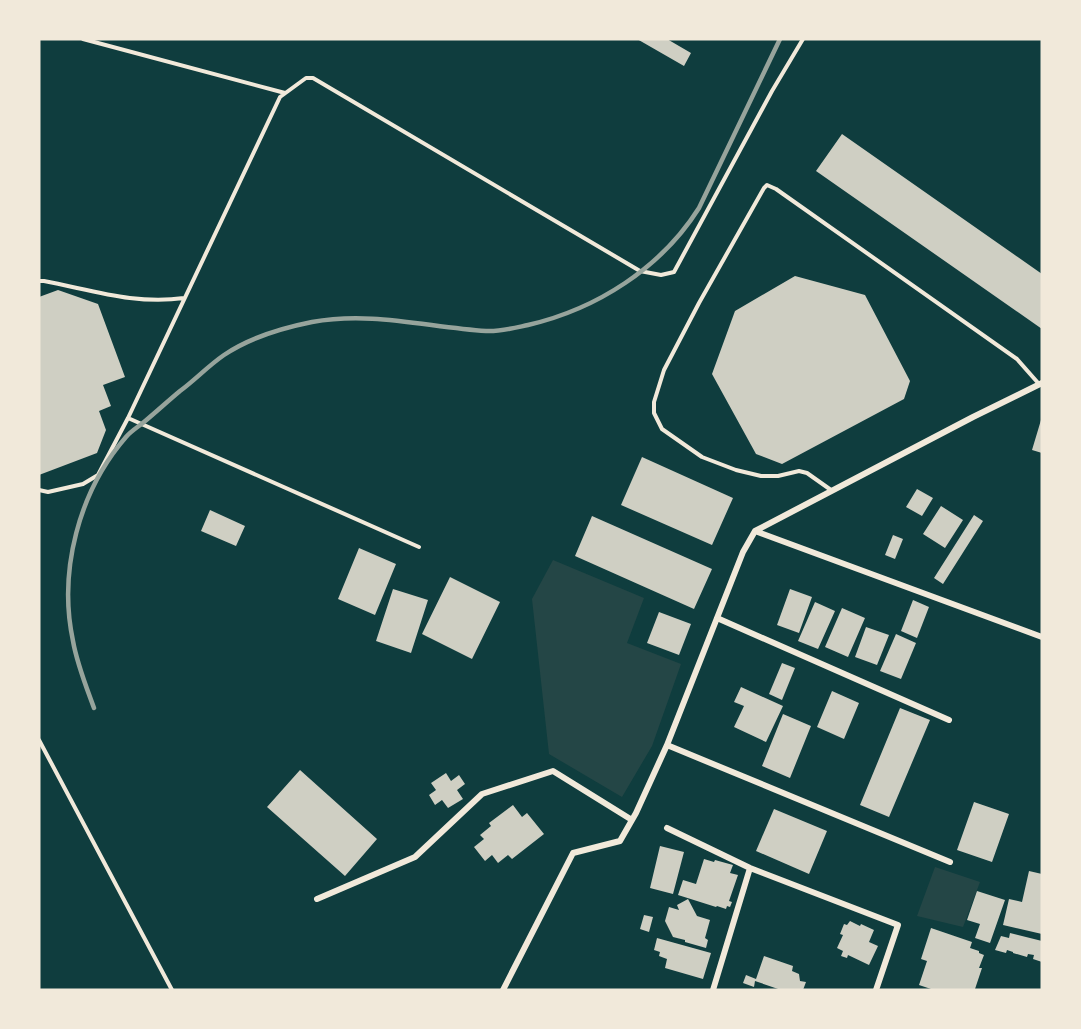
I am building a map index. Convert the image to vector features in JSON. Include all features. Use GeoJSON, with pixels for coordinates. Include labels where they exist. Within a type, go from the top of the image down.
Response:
{"type":"FeatureCollection","features":[{"type":"Feature","properties":{"kind":"street"},"geometry":{"type":"LineString","coordinates":[[502,990],[573,854],[620,841],[633,820],[667,745],[743,552],[755,531],[1040,384]]}},
{"type":"Feature","properties":{"kind":"street"},"geometry":{"type":"LineString","coordinates":[[755,531],[1042,637]]}},
{"type":"Feature","properties":{"kind":"street"},"geometry":{"type":"LineString","coordinates":[[717,618],[950,720]]}},
{"type":"Feature","properties":{"kind":"street"},"geometry":{"type":"LineString","coordinates":[[667,745],[950,862]]}},
{"type":"Feature","properties":{"kind":"street"},"geometry":{"type":"LineString","coordinates":[[317,899],[416,857],[482,795],[553,771],[633,820]]}},
{"type":"Feature","properties":{"kind":"street"},"geometry":{"type":"LineString","coordinates":[[668,828],[750,868],[898,925],[876,990]]}},
{"type":"Feature","properties":{"kind":"street"},"geometry":{"type":"LineString","coordinates":[[713,990],[750,868]]}},
{"type":"Feature","properties":{"kind":"lane"},"geometry":{"type":"LineString","coordinates":[[83,39],[285,93]]}},
{"type":"Feature","properties":{"kind":"lane"},"geometry":{"type":"LineString","coordinates":[[39,490],[48,492],[83,484],[98,476],[128,418],[280,97],[306,78],[313,78],[640,271],[661,275],[674,272],[772,91],[803,39]]}},
{"type":"Feature","properties":{"kind":"lane"},"geometry":{"type":"LineString","coordinates":[[832,491],[807,473],[799,471],[778,476],[760,476],[702,457],[662,429],[654,413],[654,402],[664,370],[699,303],[767,185],[785,195],[1017,358],[1040,384]]}},
{"type":"Feature","properties":{"kind":"lane"},"geometry":{"type":"LineString","coordinates":[[39,281],[44,280],[136,300],[163,301],[185,298]]}},
{"type":"Feature","properties":{"kind":"lane"},"geometry":{"type":"LineString","coordinates":[[128,418],[419,547]]}},
{"type":"Feature","properties":{"kind":"lane"},"geometry":{"type":"LineString","coordinates":[[39,740],[171,990]]}},
{"type":"Feature","properties":{"kind":"shaded area"},"geometry":{"type":"Polygon","coordinates":[[[553,560],[644,598],[627,643],[681,664],[652,746],[622,797],[549,754],[532,599],[553,560]]]}},
{"type":"Feature","properties":{"kind":"shaded area"},"geometry":{"type":"Polygon","coordinates":[[[935,867],[980,882],[963,927],[917,916],[935,867]]]}},
{"type":"Feature","properties":{"kind":"building"},"geometry":{"type":"Polygon","coordinates":[[[637,39],[667,39],[691,53],[684,66],[637,39]]]}},
{"type":"Feature","properties":{"kind":"building"},"geometry":{"type":"Polygon","coordinates":[[[842,134],[1042,274],[1042,329],[816,171],[842,134]]]}},
{"type":"Feature","properties":{"kind":"building"},"geometry":{"type":"Polygon","coordinates":[[[795,276],[865,295],[910,381],[904,399],[782,464],[756,454],[712,374],[735,311],[795,276]]]}},
{"type":"Feature","properties":{"kind":"building"},"geometry":{"type":"Polygon","coordinates":[[[58,290],[98,304],[125,377],[103,385],[111,406],[99,411],[106,430],[97,453],[39,475],[39,297],[58,290]]]}},
{"type":"Feature","properties":{"kind":"building"},"geometry":{"type":"Polygon","coordinates":[[[1042,420],[1042,453],[1032,450],[1042,420]]]}},
{"type":"Feature","properties":{"kind":"building"},"geometry":{"type":"Polygon","coordinates":[[[642,457],[733,498],[712,545],[621,505],[642,457]]]}},
{"type":"Feature","properties":{"kind":"building"},"geometry":{"type":"Polygon","coordinates":[[[917,489],[933,498],[922,516],[906,507],[917,489]]]}},
{"type":"Feature","properties":{"kind":"building"},"geometry":{"type":"Polygon","coordinates":[[[941,506],[963,520],[945,548],[923,534],[941,506]]]}},
{"type":"Feature","properties":{"kind":"building"},"geometry":{"type":"Polygon","coordinates":[[[210,510],[245,526],[236,546],[201,531],[210,510]]]}},
{"type":"Feature","properties":{"kind":"building"},"geometry":{"type":"Polygon","coordinates":[[[974,515],[983,521],[943,584],[934,578],[974,515]]]}},
{"type":"Feature","properties":{"kind":"building"},"geometry":{"type":"Polygon","coordinates":[[[592,516],[712,569],[694,609],[575,556],[592,516]]]}},
{"type":"Feature","properties":{"kind":"building"},"geometry":{"type":"Polygon","coordinates":[[[893,535],[903,539],[895,559],[885,555],[893,535]]]}},
{"type":"Feature","properties":{"kind":"building"},"geometry":{"type":"Polygon","coordinates":[[[359,548],[396,564],[375,615],[338,599],[359,548]]]}},
{"type":"Feature","properties":{"kind":"building"},"geometry":{"type":"Polygon","coordinates":[[[450,577],[500,602],[472,659],[422,634],[450,577]]]}},
{"type":"Feature","properties":{"kind":"building"},"geometry":{"type":"Polygon","coordinates":[[[393,589],[428,600],[411,653],[376,641],[393,589]]]}},
{"type":"Feature","properties":{"kind":"building"},"geometry":{"type":"Polygon","coordinates":[[[790,589],[812,597],[799,633],[777,625],[790,589]]]}},
{"type":"Feature","properties":{"kind":"building"},"geometry":{"type":"Polygon","coordinates":[[[913,600],[929,607],[917,638],[901,631],[913,600]]]}},
{"type":"Feature","properties":{"kind":"building"},"geometry":{"type":"Polygon","coordinates":[[[815,602],[835,611],[818,649],[798,641],[815,602]]]}},
{"type":"Feature","properties":{"kind":"building"},"geometry":{"type":"Polygon","coordinates":[[[842,608],[865,618],[848,657],[825,647],[842,608]]]}},
{"type":"Feature","properties":{"kind":"building"},"geometry":{"type":"Polygon","coordinates":[[[659,612],[691,624],[679,655],[647,643],[659,612]]]}},
{"type":"Feature","properties":{"kind":"building"},"geometry":{"type":"Polygon","coordinates":[[[866,627],[889,635],[877,665],[855,657],[866,627]]]}},
{"type":"Feature","properties":{"kind":"building"},"geometry":{"type":"Polygon","coordinates":[[[896,634],[916,643],[901,679],[880,671],[896,634]]]}},
{"type":"Feature","properties":{"kind":"building"},"geometry":{"type":"Polygon","coordinates":[[[782,663],[795,668],[782,700],[769,694],[782,663]]]}},
{"type":"Feature","properties":{"kind":"building"},"geometry":{"type":"Polygon","coordinates":[[[741,687],[783,706],[766,742],[734,727],[744,706],[734,702],[741,687]]]}},
{"type":"Feature","properties":{"kind":"building"},"geometry":{"type":"Polygon","coordinates":[[[832,691],[859,703],[844,739],[817,727],[832,691]]]}},
{"type":"Feature","properties":{"kind":"building"},"geometry":{"type":"Polygon","coordinates":[[[900,708],[930,720],[889,817],[860,805],[900,708]]]}},
{"type":"Feature","properties":{"kind":"building"},"geometry":{"type":"Polygon","coordinates":[[[783,714],[811,726],[790,778],[762,766],[783,714]]]}},
{"type":"Feature","properties":{"kind":"building"},"geometry":{"type":"Polygon","coordinates":[[[300,770],[377,839],[345,876],[267,807],[300,770]]]}},
{"type":"Feature","properties":{"kind":"building"},"geometry":{"type":"Polygon","coordinates":[[[446,773],[451,781],[459,775],[465,784],[457,790],[463,799],[448,808],[442,800],[435,805],[429,795],[436,790],[431,783],[446,773]]]}},
{"type":"Feature","properties":{"kind":"building"},"geometry":{"type":"Polygon","coordinates":[[[974,802],[1009,814],[992,862],[957,850],[974,802]]]}},
{"type":"Feature","properties":{"kind":"building"},"geometry":{"type":"Polygon","coordinates":[[[513,805],[522,817],[527,813],[544,834],[512,859],[508,855],[498,863],[492,855],[485,861],[474,847],[484,839],[480,835],[491,826],[489,823],[513,805]]]}},
{"type":"Feature","properties":{"kind":"building"},"geometry":{"type":"Polygon","coordinates":[[[774,809],[827,831],[809,874],[756,851],[774,809]]]}},
{"type":"Feature","properties":{"kind":"building"},"geometry":{"type":"Polygon","coordinates":[[[660,846],[684,852],[673,894],[650,888],[660,846]]]}},
{"type":"Feature","properties":{"kind":"building"},"geometry":{"type":"Polygon","coordinates":[[[704,859],[733,865],[730,873],[738,875],[729,901],[732,902],[726,909],[678,895],[683,880],[696,884],[704,859]]]}},
{"type":"Feature","properties":{"kind":"building"},"geometry":{"type":"Polygon","coordinates":[[[1029,871],[1042,874],[1042,934],[1003,925],[1009,899],[1022,902],[1029,871]]]}},
{"type":"Feature","properties":{"kind":"building"},"geometry":{"type":"Polygon","coordinates":[[[977,891],[1005,900],[990,943],[975,938],[980,924],[967,920],[977,891]]]}},
{"type":"Feature","properties":{"kind":"building"},"geometry":{"type":"Polygon","coordinates":[[[688,899],[697,916],[710,920],[705,938],[708,940],[706,948],[673,937],[665,921],[669,907],[679,910],[677,905],[688,899]]]}},
{"type":"Feature","properties":{"kind":"building"},"geometry":{"type":"Polygon","coordinates":[[[644,915],[653,917],[649,932],[640,929],[644,915]]]}},
{"type":"Feature","properties":{"kind":"building"},"geometry":{"type":"Polygon","coordinates":[[[850,921],[874,930],[869,942],[878,946],[869,965],[848,955],[847,958],[841,956],[843,951],[837,948],[843,935],[840,934],[844,924],[847,925],[850,921]]]}},
{"type":"Feature","properties":{"kind":"building"},"geometry":{"type":"Polygon","coordinates":[[[931,928],[972,942],[970,948],[984,955],[975,989],[934,990],[919,985],[927,961],[921,959],[931,928]]]}},
{"type":"Feature","properties":{"kind":"building"},"geometry":{"type":"Polygon","coordinates":[[[1010,933],[1042,941],[1042,962],[1033,959],[1034,955],[1028,954],[1027,957],[1007,950],[1006,953],[995,950],[1001,936],[1009,938],[1010,933]]]}},
{"type":"Feature","properties":{"kind":"building"},"geometry":{"type":"Polygon","coordinates":[[[657,938],[711,953],[703,979],[665,968],[667,959],[659,956],[660,952],[654,950],[657,938]]]}},
{"type":"Feature","properties":{"kind":"building"},"geometry":{"type":"Polygon","coordinates":[[[764,956],[793,966],[792,971],[799,974],[800,981],[806,982],[803,990],[781,990],[755,981],[754,987],[743,983],[746,975],[756,979],[764,956]]]}},
{"type":"Feature","properties":{"kind":"railway"},"geometry":{"type":"LineString","coordinates":[[94,708],[79,667],[73,641],[68,587],[71,560],[76,533],[96,482],[110,458],[128,435],[224,355],[255,339],[278,331],[312,322],[356,318],[486,331],[501,330],[554,318],[602,297],[646,267],[684,230],[699,208],[780,39]]}}]}
